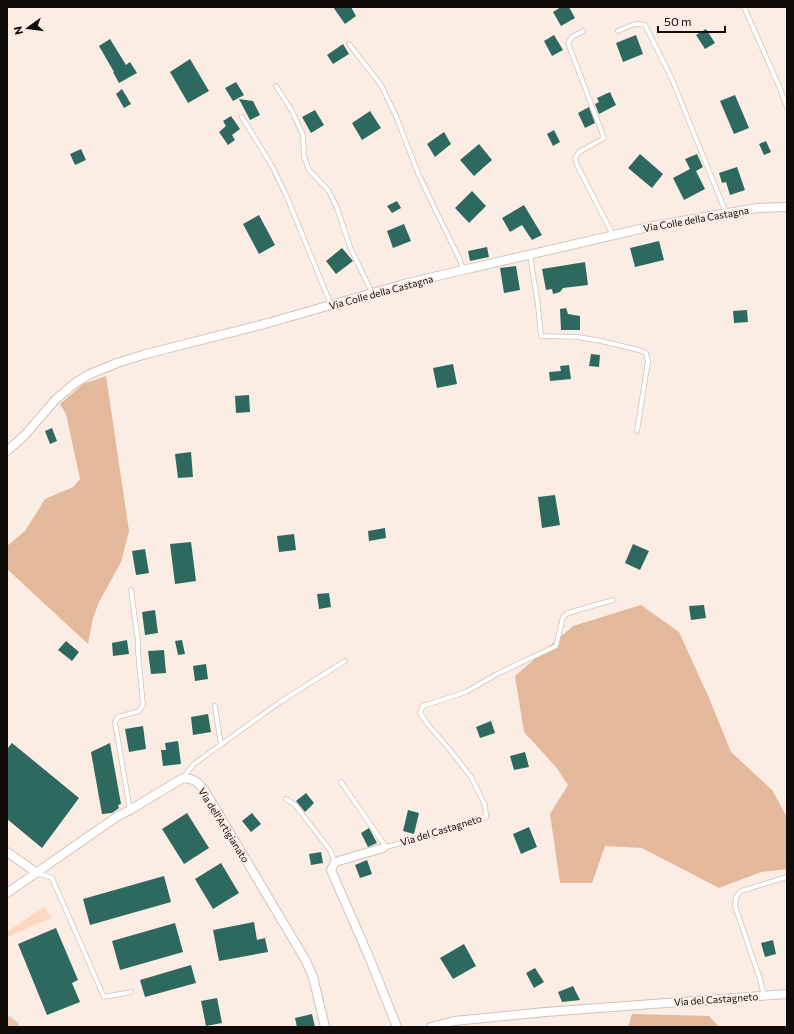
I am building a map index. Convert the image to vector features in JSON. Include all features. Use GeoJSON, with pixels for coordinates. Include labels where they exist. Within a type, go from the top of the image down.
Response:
{"type":"FeatureCollection","features":[{"type":"Feature","properties":{"kind":"main road"},"geometry":{"type":"LineString","coordinates":[[7,1023],[12,1027]]}},
{"type":"Feature","properties":{"kind":"street","name":"Via Colle della Castagna"},"geometry":{"type":"LineString","coordinates":[[7,450],[24,436],[56,399],[75,383],[90,374],[117,363],[463,270],[613,235],[653,226],[757,208],[787,207]]}},
{"type":"Feature","properties":{"kind":"street"},"geometry":{"type":"LineString","coordinates":[[7,893],[118,816],[183,778]]}},
{"type":"Feature","properties":{"kind":"street","name":"Via dell'Artigianato"},"geometry":{"type":"LineString","coordinates":[[183,778],[192,779],[200,784],[205,790],[306,961],[313,977],[325,1027]]}},
{"type":"Feature","properties":{"kind":"street","name":"Via del Castagneto"},"geometry":{"type":"LineString","coordinates":[[336,862],[385,847]]}},
{"type":"Feature","properties":{"kind":"street"},"geometry":{"type":"LineString","coordinates":[[7,852],[37,873]]}},
{"type":"Feature","properties":{"kind":"street"},"geometry":{"type":"LineString","coordinates":[[336,862],[331,870],[369,957],[397,1027]]}},
{"type":"Feature","properties":{"kind":"street","name":"Via del Castagneto"},"geometry":{"type":"LineString","coordinates":[[431,1027],[454,1021],[522,1014],[787,994]]}},
{"type":"Feature","properties":{"kind":"lane"},"geometry":{"type":"LineString","coordinates":[[744,7],[787,106]]}},
{"type":"Feature","properties":{"kind":"lane"},"geometry":{"type":"LineString","coordinates":[[618,31],[633,24],[639,23],[645,25],[672,79],[726,213]]}},
{"type":"Feature","properties":{"kind":"lane"},"geometry":{"type":"LineString","coordinates":[[583,31],[572,38],[568,43],[604,138],[579,152],[575,158],[577,165],[613,235]]}},
{"type":"Feature","properties":{"kind":"lane"},"geometry":{"type":"LineString","coordinates":[[349,44],[381,86],[396,116],[418,173],[460,260],[463,270]]}},
{"type":"Feature","properties":{"kind":"lane"},"geometry":{"type":"LineString","coordinates":[[276,86],[292,111],[303,135],[304,158],[309,170],[329,191],[337,208],[350,247],[372,294]]}},
{"type":"Feature","properties":{"kind":"lane"},"geometry":{"type":"LineString","coordinates":[[242,116],[272,166],[287,198],[331,305]]}},
{"type":"Feature","properties":{"kind":"lane"},"geometry":{"type":"LineString","coordinates":[[530,255],[541,336],[578,337],[640,350],[646,353],[648,361],[637,431]]}},
{"type":"Feature","properties":{"kind":"lane"},"geometry":{"type":"LineString","coordinates":[[130,810],[115,722],[118,717],[139,711],[143,705],[138,641],[131,590]]}},
{"type":"Feature","properties":{"kind":"lane","name":"Via del Castagneto"},"geometry":{"type":"LineString","coordinates":[[385,847],[460,826],[486,817],[485,805],[471,777],[420,713],[423,706],[466,692],[497,674],[556,646],[563,617],[568,614],[613,600]]}},
{"type":"Feature","properties":{"kind":"lane"},"geometry":{"type":"LineString","coordinates":[[183,778],[194,764],[280,702],[345,661]]}},
{"type":"Feature","properties":{"kind":"lane"},"geometry":{"type":"LineString","coordinates":[[216,706],[221,745]]}},
{"type":"Feature","properties":{"kind":"lane"},"geometry":{"type":"LineString","coordinates":[[341,782],[385,847]]}},
{"type":"Feature","properties":{"kind":"lane"},"geometry":{"type":"LineString","coordinates":[[286,799],[296,804],[330,850],[336,862]]}},
{"type":"Feature","properties":{"kind":"lane"},"geometry":{"type":"LineString","coordinates":[[37,873],[52,878],[104,997],[131,992]]}},
{"type":"Feature","properties":{"kind":"lane"},"geometry":{"type":"LineString","coordinates":[[764,996],[760,979],[735,906],[736,897],[741,891],[787,877]]}},
{"type":"Feature","properties":{"kind":"shaded area"},"geometry":{"type":"Polygon","coordinates":[[[106,376],[129,531],[121,562],[99,602],[93,618],[88,644],[7,569],[7,546],[25,531],[45,499],[73,487],[80,479],[66,414],[60,404],[83,384],[106,376]]]}},
{"type":"Feature","properties":{"kind":"shaded area"},"geometry":{"type":"Polygon","coordinates":[[[641,605],[679,632],[709,698],[731,752],[772,790],[787,817],[787,869],[761,872],[719,888],[642,848],[605,846],[592,883],[560,883],[550,814],[568,785],[556,767],[524,732],[515,676],[573,626],[641,605]]]}},
{"type":"Feature","properties":{"kind":"shaded area"},"geometry":{"type":"Polygon","coordinates":[[[44,907],[51,918],[7,937],[7,932],[44,907]]]}},
{"type":"Feature","properties":{"kind":"shaded area"},"geometry":{"type":"Polygon","coordinates":[[[632,1014],[709,1016],[719,1027],[628,1027],[632,1014]]]}},
{"type":"Feature","properties":{"kind":"building"},"geometry":{"type":"Polygon","coordinates":[[[333,7],[351,7],[356,16],[345,24],[333,7]]]}},
{"type":"Feature","properties":{"kind":"building"},"geometry":{"type":"Polygon","coordinates":[[[561,7],[569,7],[575,18],[561,26],[553,12],[561,7]]]}},
{"type":"Feature","properties":{"kind":"building"},"geometry":{"type":"Polygon","coordinates":[[[706,29],[715,43],[705,49],[696,35],[706,29]]]}},
{"type":"Feature","properties":{"kind":"building"},"geometry":{"type":"Polygon","coordinates":[[[554,35],[563,50],[552,56],[544,41],[554,35]]]}},
{"type":"Feature","properties":{"kind":"building"},"geometry":{"type":"Polygon","coordinates":[[[636,35],[643,54],[623,62],[616,43],[636,35]]]}},
{"type":"Feature","properties":{"kind":"building"},"geometry":{"type":"Polygon","coordinates":[[[110,39],[126,65],[130,62],[137,73],[119,83],[99,46],[110,39]]]}},
{"type":"Feature","properties":{"kind":"building"},"geometry":{"type":"Polygon","coordinates":[[[343,44],[349,54],[333,64],[327,55],[343,44]]]}},
{"type":"Feature","properties":{"kind":"building"},"geometry":{"type":"Polygon","coordinates":[[[190,59],[209,91],[188,103],[170,72],[190,59]]]}},
{"type":"Feature","properties":{"kind":"building"},"geometry":{"type":"Polygon","coordinates":[[[236,82],[244,95],[233,101],[225,88],[236,82]]]}},
{"type":"Feature","properties":{"kind":"building"},"geometry":{"type":"Polygon","coordinates":[[[122,89],[131,104],[124,108],[116,94],[122,89]]]}},
{"type":"Feature","properties":{"kind":"building"},"geometry":{"type":"Polygon","coordinates":[[[610,92],[616,105],[599,114],[595,104],[599,102],[597,98],[610,92]]]}},
{"type":"Feature","properties":{"kind":"building"},"geometry":{"type":"Polygon","coordinates":[[[735,95],[749,128],[734,134],[720,101],[735,95]]]}},
{"type":"Feature","properties":{"kind":"building"},"geometry":{"type":"Polygon","coordinates":[[[239,99],[253,101],[260,115],[250,120],[239,99]]]}},
{"type":"Feature","properties":{"kind":"building"},"geometry":{"type":"Polygon","coordinates":[[[589,107],[595,123],[585,128],[578,113],[589,107]]]}},
{"type":"Feature","properties":{"kind":"building"},"geometry":{"type":"Polygon","coordinates":[[[315,110],[324,125],[311,133],[302,117],[315,110]]]}},
{"type":"Feature","properties":{"kind":"building"},"geometry":{"type":"Polygon","coordinates":[[[370,111],[381,128],[362,140],[352,123],[370,111]]]}},
{"type":"Feature","properties":{"kind":"building"},"geometry":{"type":"Polygon","coordinates":[[[231,116],[240,129],[232,135],[235,140],[228,145],[219,132],[226,126],[223,121],[231,116]]]}},
{"type":"Feature","properties":{"kind":"building"},"geometry":{"type":"Polygon","coordinates":[[[554,130],[560,142],[553,146],[547,134],[554,130]]]}},
{"type":"Feature","properties":{"kind":"building"},"geometry":{"type":"Polygon","coordinates":[[[444,132],[451,144],[435,157],[427,144],[444,132]]]}},
{"type":"Feature","properties":{"kind":"building"},"geometry":{"type":"Polygon","coordinates":[[[766,141],[771,152],[764,155],[759,144],[766,141]]]}},
{"type":"Feature","properties":{"kind":"building"},"geometry":{"type":"Polygon","coordinates":[[[479,144],[492,160],[474,176],[460,160],[479,144]]]}},
{"type":"Feature","properties":{"kind":"building"},"geometry":{"type":"Polygon","coordinates":[[[81,149],[86,160],[75,165],[70,154],[81,149]]]}},
{"type":"Feature","properties":{"kind":"building"},"geometry":{"type":"Polygon","coordinates":[[[640,154],[663,174],[652,188],[628,168],[640,154]]]}},
{"type":"Feature","properties":{"kind":"building"},"geometry":{"type":"Polygon","coordinates":[[[697,154],[703,167],[696,171],[705,189],[684,200],[673,178],[690,169],[685,159],[697,154]]]}},
{"type":"Feature","properties":{"kind":"building"},"geometry":{"type":"Polygon","coordinates":[[[737,167],[745,190],[730,195],[726,182],[722,183],[719,173],[737,167]]]}},
{"type":"Feature","properties":{"kind":"building"},"geometry":{"type":"Polygon","coordinates":[[[472,191],[486,206],[469,223],[455,208],[472,191]]]}},
{"type":"Feature","properties":{"kind":"building"},"geometry":{"type":"Polygon","coordinates":[[[397,201],[401,208],[392,213],[387,206],[397,201]]]}},
{"type":"Feature","properties":{"kind":"building"},"geometry":{"type":"Polygon","coordinates":[[[524,205],[542,235],[532,240],[522,225],[510,232],[502,218],[524,205]]]}},
{"type":"Feature","properties":{"kind":"building"},"geometry":{"type":"Polygon","coordinates":[[[259,215],[275,245],[259,254],[243,224],[259,215]]]}},
{"type":"Feature","properties":{"kind":"building"},"geometry":{"type":"Polygon","coordinates":[[[404,224],[411,241],[393,248],[387,231],[404,224]]]}},
{"type":"Feature","properties":{"kind":"building"},"geometry":{"type":"Polygon","coordinates":[[[659,241],[664,260],[635,267],[630,248],[659,241]]]}},
{"type":"Feature","properties":{"kind":"building"},"geometry":{"type":"Polygon","coordinates":[[[487,247],[489,257],[470,261],[468,251],[487,247]]]}},
{"type":"Feature","properties":{"kind":"building"},"geometry":{"type":"Polygon","coordinates":[[[342,248],[353,261],[336,274],[326,261],[342,248]]]}},
{"type":"Feature","properties":{"kind":"building"},"geometry":{"type":"Polygon","coordinates":[[[585,262],[588,285],[563,288],[560,292],[553,294],[552,289],[546,290],[542,269],[585,262]]]}},
{"type":"Feature","properties":{"kind":"building"},"geometry":{"type":"Polygon","coordinates":[[[516,266],[520,290],[504,293],[500,268],[516,266]]]}},
{"type":"Feature","properties":{"kind":"building"},"geometry":{"type":"Polygon","coordinates":[[[566,308],[568,314],[580,316],[580,330],[561,330],[560,309],[566,308]]]}},
{"type":"Feature","properties":{"kind":"building"},"geometry":{"type":"Polygon","coordinates":[[[747,310],[748,322],[734,323],[733,311],[747,310]]]}},
{"type":"Feature","properties":{"kind":"building"},"geometry":{"type":"Polygon","coordinates":[[[591,354],[600,355],[599,367],[589,366],[591,354]]]}},
{"type":"Feature","properties":{"kind":"building"},"geometry":{"type":"Polygon","coordinates":[[[453,364],[457,384],[437,388],[433,368],[453,364]]]}},
{"type":"Feature","properties":{"kind":"building"},"geometry":{"type":"Polygon","coordinates":[[[569,365],[571,379],[550,381],[549,372],[561,371],[560,366],[569,365]]]}},
{"type":"Feature","properties":{"kind":"building"},"geometry":{"type":"Polygon","coordinates":[[[249,395],[250,412],[236,413],[235,396],[249,395]]]}},
{"type":"Feature","properties":{"kind":"building"},"geometry":{"type":"Polygon","coordinates":[[[52,428],[57,441],[50,444],[45,431],[52,428]]]}},
{"type":"Feature","properties":{"kind":"building"},"geometry":{"type":"Polygon","coordinates":[[[191,452],[193,477],[178,478],[175,454],[191,452]]]}},
{"type":"Feature","properties":{"kind":"building"},"geometry":{"type":"Polygon","coordinates":[[[555,495],[560,525],[542,528],[538,497],[555,495]]]}},
{"type":"Feature","properties":{"kind":"building"},"geometry":{"type":"Polygon","coordinates":[[[385,528],[386,538],[369,541],[368,531],[385,528]]]}},
{"type":"Feature","properties":{"kind":"building"},"geometry":{"type":"Polygon","coordinates":[[[294,534],[296,550],[279,552],[277,536],[294,534]]]}},
{"type":"Feature","properties":{"kind":"building"},"geometry":{"type":"Polygon","coordinates":[[[191,542],[196,581],[175,584],[170,544],[191,542]]]}},
{"type":"Feature","properties":{"kind":"building"},"geometry":{"type":"Polygon","coordinates":[[[633,544],[649,551],[640,570],[625,563],[633,544]]]}},
{"type":"Feature","properties":{"kind":"building"},"geometry":{"type":"Polygon","coordinates":[[[145,549],[149,573],[136,575],[132,551],[145,549]]]}},
{"type":"Feature","properties":{"kind":"building"},"geometry":{"type":"Polygon","coordinates":[[[329,593],[331,607],[319,609],[317,594],[329,593]]]}},
{"type":"Feature","properties":{"kind":"building"},"geometry":{"type":"Polygon","coordinates":[[[704,605],[706,618],[691,620],[689,606],[704,605]]]}},
{"type":"Feature","properties":{"kind":"building"},"geometry":{"type":"Polygon","coordinates":[[[155,610],[158,633],[145,635],[142,612],[155,610]]]}},
{"type":"Feature","properties":{"kind":"building"},"geometry":{"type":"Polygon","coordinates":[[[127,640],[129,654],[113,656],[112,643],[127,640]]]}},
{"type":"Feature","properties":{"kind":"building"},"geometry":{"type":"Polygon","coordinates":[[[182,640],[185,654],[178,655],[175,641],[182,640]]]}},
{"type":"Feature","properties":{"kind":"building"},"geometry":{"type":"Polygon","coordinates":[[[66,641],[79,652],[72,661],[58,650],[66,641]]]}},
{"type":"Feature","properties":{"kind":"building"},"geometry":{"type":"Polygon","coordinates":[[[164,650],[166,673],[151,674],[148,651],[164,650]]]}},
{"type":"Feature","properties":{"kind":"building"},"geometry":{"type":"Polygon","coordinates":[[[206,664],[208,679],[195,681],[193,666],[206,664]]]}},
{"type":"Feature","properties":{"kind":"building"},"geometry":{"type":"Polygon","coordinates":[[[208,714],[211,732],[193,735],[191,717],[208,714]]]}},
{"type":"Feature","properties":{"kind":"building"},"geometry":{"type":"Polygon","coordinates":[[[491,721],[495,733],[480,738],[476,727],[491,721]]]}},
{"type":"Feature","properties":{"kind":"building"},"geometry":{"type":"Polygon","coordinates":[[[143,726],[146,749],[129,752],[125,729],[143,726]]]}},
{"type":"Feature","properties":{"kind":"building"},"geometry":{"type":"Polygon","coordinates":[[[178,741],[181,764],[163,766],[161,750],[166,750],[165,743],[178,741]]]}},
{"type":"Feature","properties":{"kind":"building"},"geometry":{"type":"Polygon","coordinates":[[[12,743],[79,798],[42,848],[7,819],[7,749],[12,743]]]}},
{"type":"Feature","properties":{"kind":"building"},"geometry":{"type":"Polygon","coordinates":[[[110,743],[121,804],[118,805],[119,808],[112,813],[102,814],[91,752],[110,743]]]}},
{"type":"Feature","properties":{"kind":"building"},"geometry":{"type":"Polygon","coordinates":[[[525,752],[529,767],[514,770],[510,756],[525,752]]]}},
{"type":"Feature","properties":{"kind":"building"},"geometry":{"type":"Polygon","coordinates":[[[306,793],[314,803],[305,812],[296,801],[306,793]]]}},
{"type":"Feature","properties":{"kind":"building"},"geometry":{"type":"Polygon","coordinates":[[[408,810],[419,813],[414,834],[403,831],[408,810]]]}},
{"type":"Feature","properties":{"kind":"building"},"geometry":{"type":"Polygon","coordinates":[[[187,813],[209,848],[184,864],[162,829],[187,813]]]}},
{"type":"Feature","properties":{"kind":"building"},"geometry":{"type":"Polygon","coordinates":[[[252,813],[261,824],[251,832],[242,821],[252,813]]]}},
{"type":"Feature","properties":{"kind":"building"},"geometry":{"type":"Polygon","coordinates":[[[529,827],[537,847],[521,854],[513,834],[529,827]]]}},
{"type":"Feature","properties":{"kind":"building"},"geometry":{"type":"Polygon","coordinates":[[[369,828],[377,843],[368,847],[361,833],[369,828]]]}},
{"type":"Feature","properties":{"kind":"building"},"geometry":{"type":"Polygon","coordinates":[[[321,852],[323,863],[311,865],[309,854],[321,852]]]}},
{"type":"Feature","properties":{"kind":"building"},"geometry":{"type":"Polygon","coordinates":[[[367,860],[372,874],[360,878],[355,865],[367,860]]]}},
{"type":"Feature","properties":{"kind":"building"},"geometry":{"type":"Polygon","coordinates":[[[221,863],[239,893],[213,909],[195,879],[221,863]]]}},
{"type":"Feature","properties":{"kind":"building"},"geometry":{"type":"Polygon","coordinates":[[[164,876],[171,902],[90,925],[83,899],[164,876]]]}},
{"type":"Feature","properties":{"kind":"building"},"geometry":{"type":"Polygon","coordinates":[[[254,922],[257,940],[265,938],[268,952],[219,961],[213,930],[254,922]]]}},
{"type":"Feature","properties":{"kind":"building"},"geometry":{"type":"Polygon","coordinates":[[[175,923],[183,952],[120,970],[112,941],[175,923]]]}},
{"type":"Feature","properties":{"kind":"building"},"geometry":{"type":"Polygon","coordinates":[[[56,928],[78,980],[72,983],[80,1002],[47,1015],[18,944],[56,928]]]}},
{"type":"Feature","properties":{"kind":"building"},"geometry":{"type":"Polygon","coordinates":[[[773,940],[776,954],[765,957],[761,943],[773,940]]]}},
{"type":"Feature","properties":{"kind":"building"},"geometry":{"type":"Polygon","coordinates":[[[464,944],[476,966],[453,979],[440,958],[464,944]]]}},
{"type":"Feature","properties":{"kind":"building"},"geometry":{"type":"Polygon","coordinates":[[[191,965],[196,983],[145,997],[140,980],[191,965]]]}},
{"type":"Feature","properties":{"kind":"building"},"geometry":{"type":"Polygon","coordinates":[[[535,968],[544,982],[534,988],[526,973],[535,968]]]}},
{"type":"Feature","properties":{"kind":"building"},"geometry":{"type":"Polygon","coordinates":[[[573,986],[580,1000],[562,1002],[558,992],[573,986]]]}},
{"type":"Feature","properties":{"kind":"building"},"geometry":{"type":"Polygon","coordinates":[[[217,998],[222,1023],[206,1026],[201,1001],[217,998]]]}},
{"type":"Feature","properties":{"kind":"building"},"geometry":{"type":"Polygon","coordinates":[[[312,1014],[315,1027],[297,1027],[295,1018],[312,1014]]]}}]}
